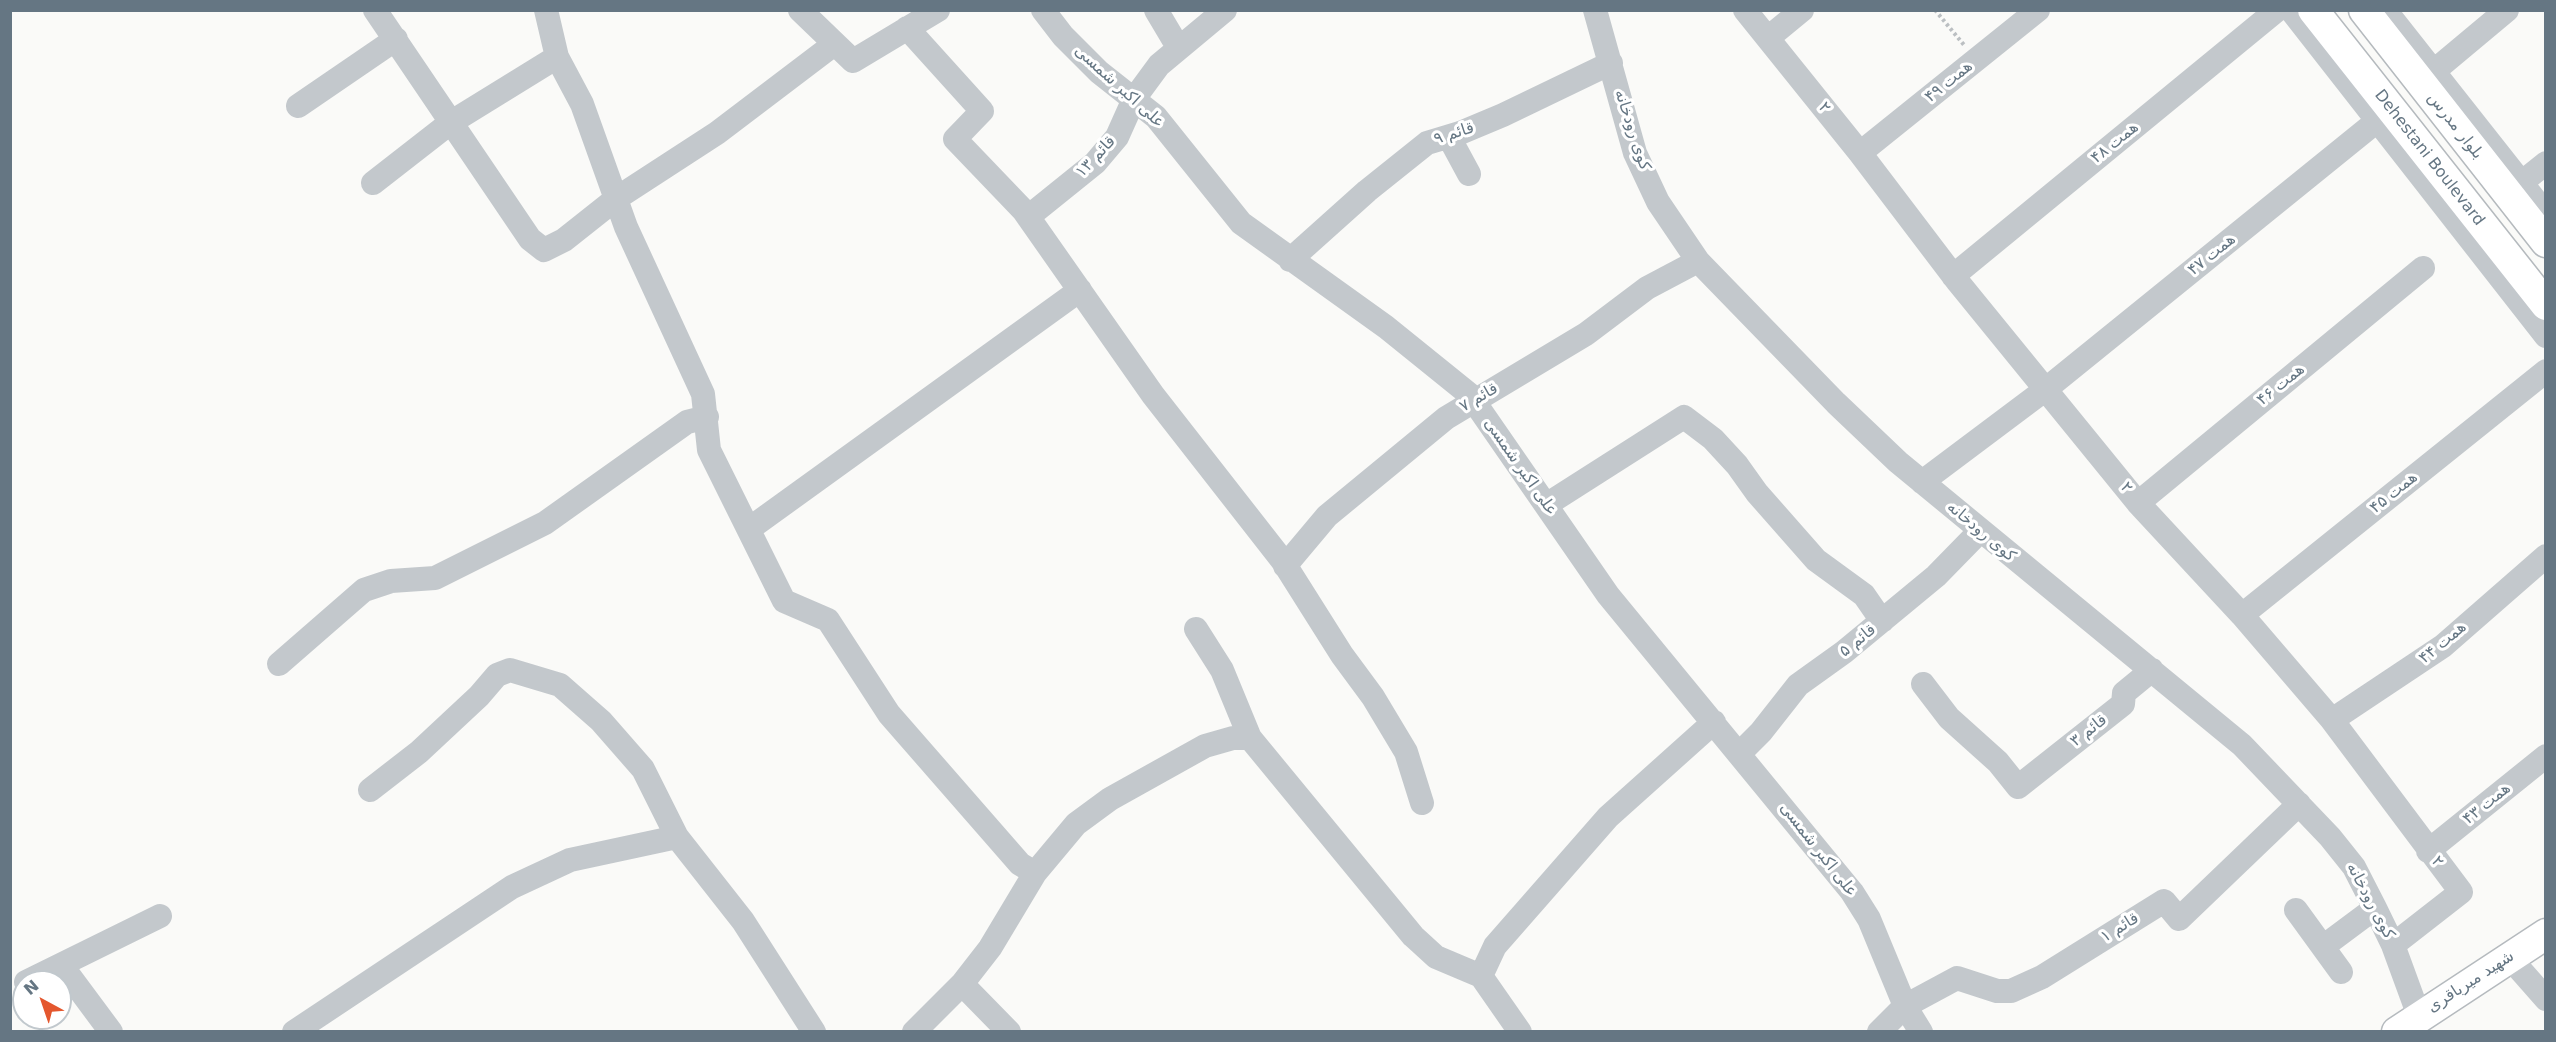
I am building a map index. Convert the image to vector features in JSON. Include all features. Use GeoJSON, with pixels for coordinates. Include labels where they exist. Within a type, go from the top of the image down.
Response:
{"type":"FeatureCollection","features":[{"type":"Feature","properties":{"kind":"main road","name":"Dehestani Boulevard"},"geometry":{"type":"LineString","coordinates":[[2313,10],[2546,305]]}},
{"type":"Feature","properties":{"kind":"main road","name":"بلوار مدرس"},"geometry":{"type":"LineString","coordinates":[[2364,10],[2546,242]]}},
{"type":"Feature","properties":{"kind":"main road","name":"شهید میرباقری"},"geometry":{"type":"LineString","coordinates":[[2412,1026],[2509,957],[2546,934]]}},
{"type":"Feature","properties":{"kind":"street"},"geometry":{"type":"LineString","coordinates":[[375,10],[530,239],[544,250],[564,240],[617,198],[717,133],[833,45]]}},
{"type":"Feature","properties":{"kind":"street"},"geometry":{"type":"LineString","coordinates":[[546,10],[557,57],[582,104],[626,226],[703,394],[709,450],[784,601],[828,620],[889,714],[1020,864],[1035,873]]}},
{"type":"Feature","properties":{"kind":"street"},"geometry":{"type":"LineString","coordinates":[[800,10],[833,45],[853,61],[938,10]]}},
{"type":"Feature","properties":{"kind":"street","name":"علی اکبر شمسی"},"geometry":{"type":"LineString","coordinates":[[1043,10],[1063,36],[1099,72],[1156,117],[1241,223],[1386,327],[1469,394],[1608,595],[1852,892],[1869,919],[1905,1006],[1921,1032]]}},
{"type":"Feature","properties":{"kind":"street"},"geometry":{"type":"LineString","coordinates":[[1156,10],[1178,47]]}},
{"type":"Feature","properties":{"kind":"street","name":"قائم ۱۳"},"geometry":{"type":"LineString","coordinates":[[1028,217],[1095,163],[1117,137],[1134,99],[1159,65],[1225,10]]}},
{"type":"Feature","properties":{"kind":"street","name":"کوی رودخانه"},"geometry":{"type":"LineString","coordinates":[[1595,10],[1635,153],[1658,202],[1698,261],[1836,404],[1922,482],[2242,745],[2299,804],[2354,867],[2375,908],[2393,945],[2412,1026]]}},
{"type":"Feature","properties":{"kind":"street","name":"۲"},"geometry":{"type":"LineString","coordinates":[[1745,10],[1860,153],[1953,276],[2138,503],[2241,615],[2332,720],[2428,851],[2461,892],[2393,945]]}},
{"type":"Feature","properties":{"kind":"street"},"geometry":{"type":"LineString","coordinates":[[1768,38],[1802,10]]}},
{"type":"Feature","properties":{"kind":"street","name":"همت ۴۹"},"geometry":{"type":"LineString","coordinates":[[1860,153],[2038,10]]}},
{"type":"Feature","properties":{"kind":"street","name":"همت ۴۸"},"geometry":{"type":"LineString","coordinates":[[1953,276],[2277,10]]}},
{"type":"Feature","properties":{"kind":"street"},"geometry":{"type":"LineString","coordinates":[[2290,10],[2546,336]]}},
{"type":"Feature","properties":{"kind":"street","name":"بلوار مدرس"},"geometry":{"type":"LineString","coordinates":[[2385,10],[2546,214]]}},
{"type":"Feature","properties":{"kind":"street"},"geometry":{"type":"LineString","coordinates":[[2434,71],[2506,10]]}},
{"type":"Feature","properties":{"kind":"street"},"geometry":{"type":"LineString","coordinates":[[907,28],[982,111],[956,139],[1028,217],[1153,395],[1285,566],[1342,655],[1373,697],[1406,752],[1422,802]]}},
{"type":"Feature","properties":{"kind":"street"},"geometry":{"type":"LineString","coordinates":[[298,106],[396,39]]}},
{"type":"Feature","properties":{"kind":"street"},"geometry":{"type":"LineString","coordinates":[[373,183],[450,123],[557,57]]}},
{"type":"Feature","properties":{"kind":"street","name":"قائم ۹"},"geometry":{"type":"LineString","coordinates":[[1290,260],[1367,191],[1427,143],[1449,137],[1503,115],[1611,63]]}},
{"type":"Feature","properties":{"kind":"street","name":"همت ۴۷"},"geometry":{"type":"LineString","coordinates":[[1922,482],[2046,389],[2377,121]]}},
{"type":"Feature","properties":{"kind":"street"},"geometry":{"type":"LineString","coordinates":[[1449,137],[1469,174]]}},
{"type":"Feature","properties":{"kind":"street"},"geometry":{"type":"LineString","coordinates":[[2521,183],[2546,163]]}},
{"type":"Feature","properties":{"kind":"street","name":"قائم ۷"},"geometry":{"type":"LineString","coordinates":[[1285,566],[1327,516],[1446,418],[1586,334],[1647,288],[1698,261]]}},
{"type":"Feature","properties":{"kind":"street","name":"همت ۴۶"},"geometry":{"type":"LineString","coordinates":[[2138,503],[2424,268]]}},
{"type":"Feature","properties":{"kind":"street"},"geometry":{"type":"LineString","coordinates":[[748,529],[1080,290]]}},
{"type":"Feature","properties":{"kind":"street","name":"همت ۴۵"},"geometry":{"type":"LineString","coordinates":[[2241,615],[2546,371]]}},
{"type":"Feature","properties":{"kind":"street"},"geometry":{"type":"LineString","coordinates":[[279,664],[364,590],[391,581],[435,578],[546,524],[687,422],[707,417]]}},
{"type":"Feature","properties":{"kind":"street"},"geometry":{"type":"LineString","coordinates":[[1546,505],[1684,417],[1713,440],[1737,465],[1757,493],[1816,560],[1864,595],[1882,621]]}},
{"type":"Feature","properties":{"kind":"street","name":"قائم ۵"},"geometry":{"type":"LineString","coordinates":[[1740,753],[1761,732],[1798,685],[1882,621],[1936,576],[1980,531]]}},
{"type":"Feature","properties":{"kind":"street","name":"همت ۴۴"},"geometry":{"type":"LineString","coordinates":[[2332,720],[2443,646],[2546,556]]}},
{"type":"Feature","properties":{"kind":"street"},"geometry":{"type":"LineString","coordinates":[[1196,629],[1222,670],[1250,738],[1413,936],[1436,957],[1481,976],[1516,1030]]}},
{"type":"Feature","properties":{"kind":"street"},"geometry":{"type":"LineString","coordinates":[[370,790],[419,752],[479,696],[497,675],[510,670],[560,685],[601,721],[643,769],[677,837],[743,921],[814,1032]]}},
{"type":"Feature","properties":{"kind":"street","name":"قائم ۳"},"geometry":{"type":"LineString","coordinates":[[1923,684],[1949,718],[1998,762],[2018,787],[2123,704],[2124,693],[2152,670]]}},
{"type":"Feature","properties":{"kind":"street"},"geometry":{"type":"LineString","coordinates":[[1481,976],[1495,946],[1585,842],[1608,817],[1714,722]]}},
{"type":"Feature","properties":{"kind":"street"},"geometry":{"type":"LineString","coordinates":[[914,1032],[962,984],[990,948],[1035,873],[1076,824],[1110,799],[1205,746],[1233,738],[1250,738]]}},
{"type":"Feature","properties":{"kind":"street","name":"همت ۴۳"},"geometry":{"type":"LineString","coordinates":[[2428,851],[2546,756]]}},
{"type":"Feature","properties":{"kind":"street","name":"قائم ۱"},"geometry":{"type":"LineString","coordinates":[[1905,1006],[1957,978],[1997,991],[2011,991],[2042,976],[2164,901],[2179,918],[2299,804]]}},
{"type":"Feature","properties":{"kind":"street"},"geometry":{"type":"LineString","coordinates":[[294,1032],[512,887],[570,860],[677,837]]}},
{"type":"Feature","properties":{"kind":"street"},"geometry":{"type":"LineString","coordinates":[[2324,946],[2375,908]]}},
{"type":"Feature","properties":{"kind":"street"},"geometry":{"type":"LineString","coordinates":[[2296,910],[2341,972]]}},
{"type":"Feature","properties":{"kind":"street"},"geometry":{"type":"LineString","coordinates":[[53,970],[160,916]]}},
{"type":"Feature","properties":{"kind":"street"},"geometry":{"type":"LineString","coordinates":[[2509,957],[2546,999]]}},
{"type":"Feature","properties":{"kind":"street"},"geometry":{"type":"LineString","coordinates":[[62,966],[111,1032]]}},
{"type":"Feature","properties":{"kind":"street"},"geometry":{"type":"LineString","coordinates":[[962,984],[1009,1032]]}},
{"type":"Feature","properties":{"kind":"street"},"geometry":{"type":"LineString","coordinates":[[1879,1032],[1905,1006]]}},
{"type":"Feature","properties":{"kind":"path"},"geometry":{"type":"LineString","coordinates":[[1935,10],[1976,60]]}}]}
